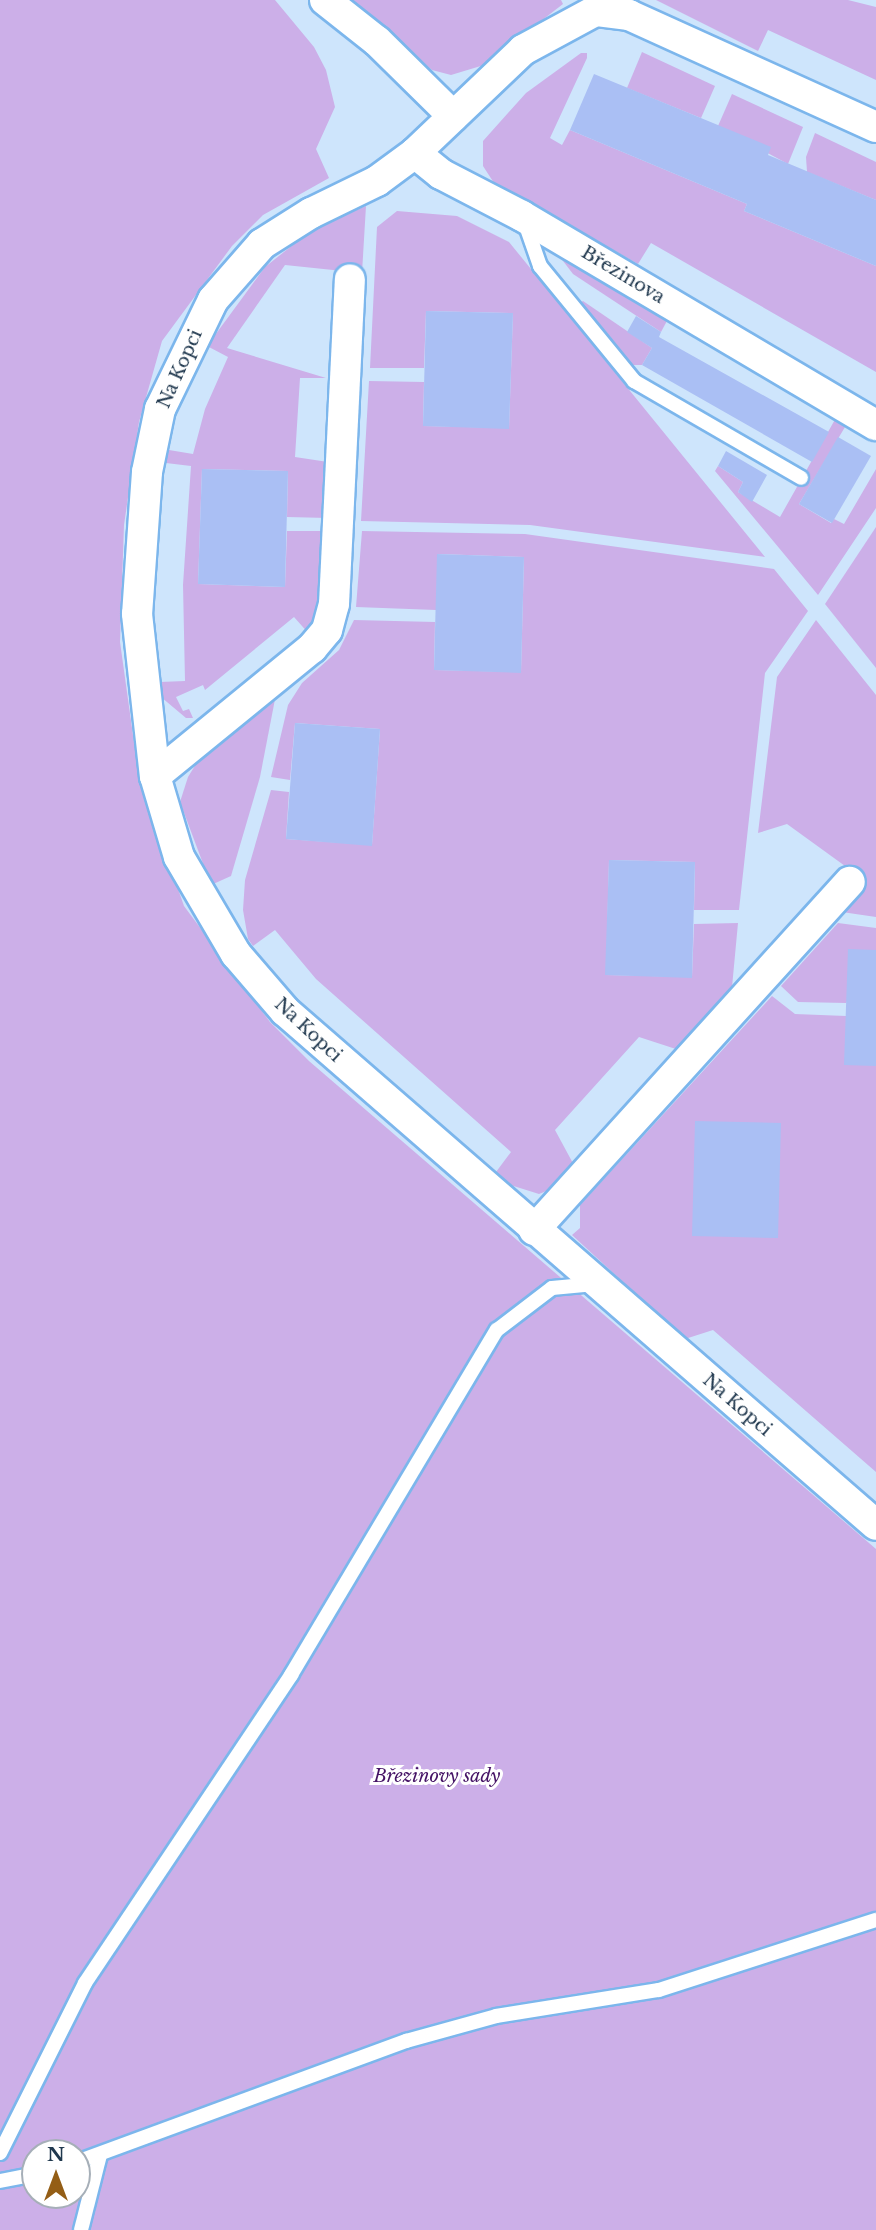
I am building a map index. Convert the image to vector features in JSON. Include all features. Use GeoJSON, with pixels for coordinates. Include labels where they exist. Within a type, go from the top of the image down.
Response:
{"type":"FeatureCollection","features":[{"type":"Feature","properties":{"kind":"street"},"geometry":{"type":"LineString","coordinates":[[325,0],[377,41],[453,116]]}},
{"type":"Feature","properties":{"kind":"street"},"geometry":{"type":"LineString","coordinates":[[415,153],[523,50],[595,11],[629,15],[657,25],[876,127]]}},
{"type":"Feature","properties":{"kind":"street","name":"Březinova"},"geometry":{"type":"LineString","coordinates":[[415,153],[441,174],[522,216],[876,425]]}},
{"type":"Feature","properties":{"kind":"street","name":"Na Kopci"},"geometry":{"type":"LineString","coordinates":[[415,153],[377,181],[261,244],[213,300],[167,393],[147,472],[137,614],[155,776],[178,857],[236,954],[285,1011],[876,1525]]}},
{"type":"Feature","properties":{"kind":"street"},"geometry":{"type":"LineString","coordinates":[[155,776],[312,648],[327,630],[334,604],[350,279]]}},
{"type":"Feature","properties":{"kind":"street"},"geometry":{"type":"LineString","coordinates":[[534,1230],[850,882]]}},
{"type":"Feature","properties":{"kind":"lane"},"geometry":{"type":"LineString","coordinates":[[522,216],[540,266],[634,381],[801,478]]}},
{"type":"Feature","properties":{"kind":"lane"},"geometry":{"type":"LineString","coordinates":[[0,2153],[85,1983],[291,1675],[497,1330],[552,1289],[596,1284]]}},
{"type":"Feature","properties":{"kind":"lane"},"geometry":{"type":"LineString","coordinates":[[91,2158],[406,2041],[496,2016],[659,1990],[876,1920]]}},
{"type":"Feature","properties":{"kind":"lane"},"geometry":{"type":"LineString","coordinates":[[81,2230],[100,2155]]}},
{"type":"Feature","properties":{"kind":"lane"},"geometry":{"type":"LineString","coordinates":[[0,2181],[21,2177]]}},
{"type":"Feature","properties":{"kind":"green space","name":"Březinovy sady"},"geometry":{"type":"Polygon","coordinates":[[[0,0],[275,0],[314,47],[326,70],[335,107],[316,149],[329,178],[263,215],[232,246],[162,341],[139,422],[124,525],[120,642],[139,778],[184,906],[270,1022],[309,1061],[876,1549],[876,2230],[0,2230],[0,0]]]}},
{"type":"Feature","properties":{"kind":"green space"},"geometry":{"type":"Polygon","coordinates":[[[347,0],[561,0],[563,4],[484,65],[451,75],[432,70],[347,0]]]}},
{"type":"Feature","properties":{"kind":"green space"},"geometry":{"type":"Polygon","coordinates":[[[656,0],[848,0],[876,7],[876,80],[768,30],[758,51],[656,0]]]}},
{"type":"Feature","properties":{"kind":"green space"},"geometry":{"type":"Polygon","coordinates":[[[642,52],[715,86],[701,118],[627,88],[642,52]]]}},
{"type":"Feature","properties":{"kind":"green space"},"geometry":{"type":"Polygon","coordinates":[[[581,53],[587,53],[587,58],[550,138],[562,145],[570,130],[747,204],[744,211],[876,266],[876,372],[651,243],[638,264],[494,183],[483,166],[483,141],[526,93],[581,53]]]}},
{"type":"Feature","properties":{"kind":"green space"},"geometry":{"type":"Polygon","coordinates":[[[732,94],[803,127],[788,164],[718,126],[732,94]]]}},
{"type":"Feature","properties":{"kind":"green space"},"geometry":{"type":"Polygon","coordinates":[[[815,133],[876,162],[876,200],[807,172],[806,157],[815,133]]]}},
{"type":"Feature","properties":{"kind":"green space"},"geometry":{"type":"Polygon","coordinates":[[[366,206],[362,273],[285,265],[227,348],[326,378],[300,378],[295,457],[328,462],[328,518],[287,517],[288,471],[202,469],[198,584],[285,587],[287,531],[326,531],[323,599],[310,635],[294,617],[205,690],[203,685],[176,697],[183,711],[189,709],[193,718],[186,718],[161,697],[160,682],[185,681],[183,585],[191,466],[166,463],[169,450],[193,454],[205,409],[228,357],[207,346],[265,267],[313,229],[366,206]]]}},
{"type":"Feature","properties":{"kind":"green space"},"geometry":{"type":"Polygon","coordinates":[[[397,211],[457,216],[509,242],[765,557],[530,525],[361,521],[369,381],[424,382],[423,426],[509,428],[513,313],[426,311],[424,368],[370,368],[377,227],[397,211]]]}},
{"type":"Feature","properties":{"kind":"green space"},"geometry":{"type":"Polygon","coordinates":[[[560,257],[668,319],[661,332],[573,274],[560,257]]]}},
{"type":"Feature","properties":{"kind":"green space"},"geometry":{"type":"Polygon","coordinates":[[[583,301],[652,348],[642,365],[627,365],[580,303],[583,301]]]}},
{"type":"Feature","properties":{"kind":"green space"},"geometry":{"type":"Polygon","coordinates":[[[837,416],[848,422],[799,504],[831,523],[834,519],[844,524],[876,469],[876,508],[818,595],[715,471],[718,466],[743,482],[738,492],[780,517],[837,416]]]}},
{"type":"Feature","properties":{"kind":"green space"},"geometry":{"type":"Polygon","coordinates":[[[876,527],[876,668],[825,604],[876,527]]]}},
{"type":"Feature","properties":{"kind":"green space"},"geometry":{"type":"Polygon","coordinates":[[[362,531],[525,534],[774,569],[808,611],[765,673],[739,910],[694,910],[695,862],[609,860],[606,975],[692,977],[694,924],[738,923],[731,998],[682,1051],[639,1037],[555,1130],[575,1167],[554,1188],[539,1194],[507,1184],[496,1172],[511,1152],[316,979],[275,930],[253,946],[248,939],[243,910],[245,880],[271,790],[289,792],[286,839],[372,845],[380,729],[295,723],[290,780],[271,777],[288,705],[302,683],[339,650],[354,620],[435,622],[434,670],[521,672],[524,557],[438,554],[436,610],[356,607],[362,531]]]}},
{"type":"Feature","properties":{"kind":"green space"},"geometry":{"type":"Polygon","coordinates":[[[816,620],[876,695],[876,917],[835,911],[863,879],[787,824],[758,833],[777,677],[816,620]]]}},
{"type":"Feature","properties":{"kind":"green space"},"geometry":{"type":"Polygon","coordinates":[[[276,694],[260,777],[231,876],[211,885],[180,802],[188,777],[201,756],[276,694]]]}},
{"type":"Feature","properties":{"kind":"green space"},"geometry":{"type":"Polygon","coordinates":[[[838,923],[876,928],[876,950],[846,1003],[798,1002],[781,986],[838,923]]]}},
{"type":"Feature","properties":{"kind":"green space"},"geometry":{"type":"Polygon","coordinates":[[[772,996],[795,1014],[846,1016],[876,1066],[876,1472],[713,1330],[685,1339],[572,1235],[580,1228],[580,1205],[772,996]]]}},
{"type":"Feature","properties":{"kind":"building"},"geometry":{"type":"Polygon","coordinates":[[[594,74],[771,147],[768,155],[876,200],[876,266],[744,211],[747,204],[570,130],[594,74]]]}},
{"type":"Feature","properties":{"kind":"building"},"geometry":{"type":"Polygon","coordinates":[[[426,311],[513,313],[509,429],[423,426],[426,311]]]}},
{"type":"Feature","properties":{"kind":"building"},"geometry":{"type":"Polygon","coordinates":[[[636,316],[661,332],[659,337],[829,432],[812,462],[642,365],[652,348],[627,332],[636,316]]]}},
{"type":"Feature","properties":{"kind":"building"},"geometry":{"type":"Polygon","coordinates":[[[838,437],[871,456],[832,523],[799,504],[838,437]]]}},
{"type":"Feature","properties":{"kind":"building"},"geometry":{"type":"Polygon","coordinates":[[[726,451],[767,475],[752,502],[738,492],[743,482],[718,466],[726,451]]]}},
{"type":"Feature","properties":{"kind":"building"},"geometry":{"type":"Polygon","coordinates":[[[202,469],[288,471],[285,587],[198,584],[202,469]]]}},
{"type":"Feature","properties":{"kind":"building"},"geometry":{"type":"Polygon","coordinates":[[[437,554],[524,557],[521,673],[434,670],[437,554]]]}},
{"type":"Feature","properties":{"kind":"building"},"geometry":{"type":"Polygon","coordinates":[[[295,723],[380,729],[372,846],[286,839],[295,723]]]}},
{"type":"Feature","properties":{"kind":"building"},"geometry":{"type":"Polygon","coordinates":[[[609,860],[695,862],[692,978],[605,975],[609,860]]]}},
{"type":"Feature","properties":{"kind":"building"},"geometry":{"type":"Polygon","coordinates":[[[848,949],[876,950],[876,1066],[844,1065],[848,949]]]}},
{"type":"Feature","properties":{"kind":"building"},"geometry":{"type":"Polygon","coordinates":[[[695,1121],[781,1123],[778,1238],[692,1236],[695,1121]]]}}]}
